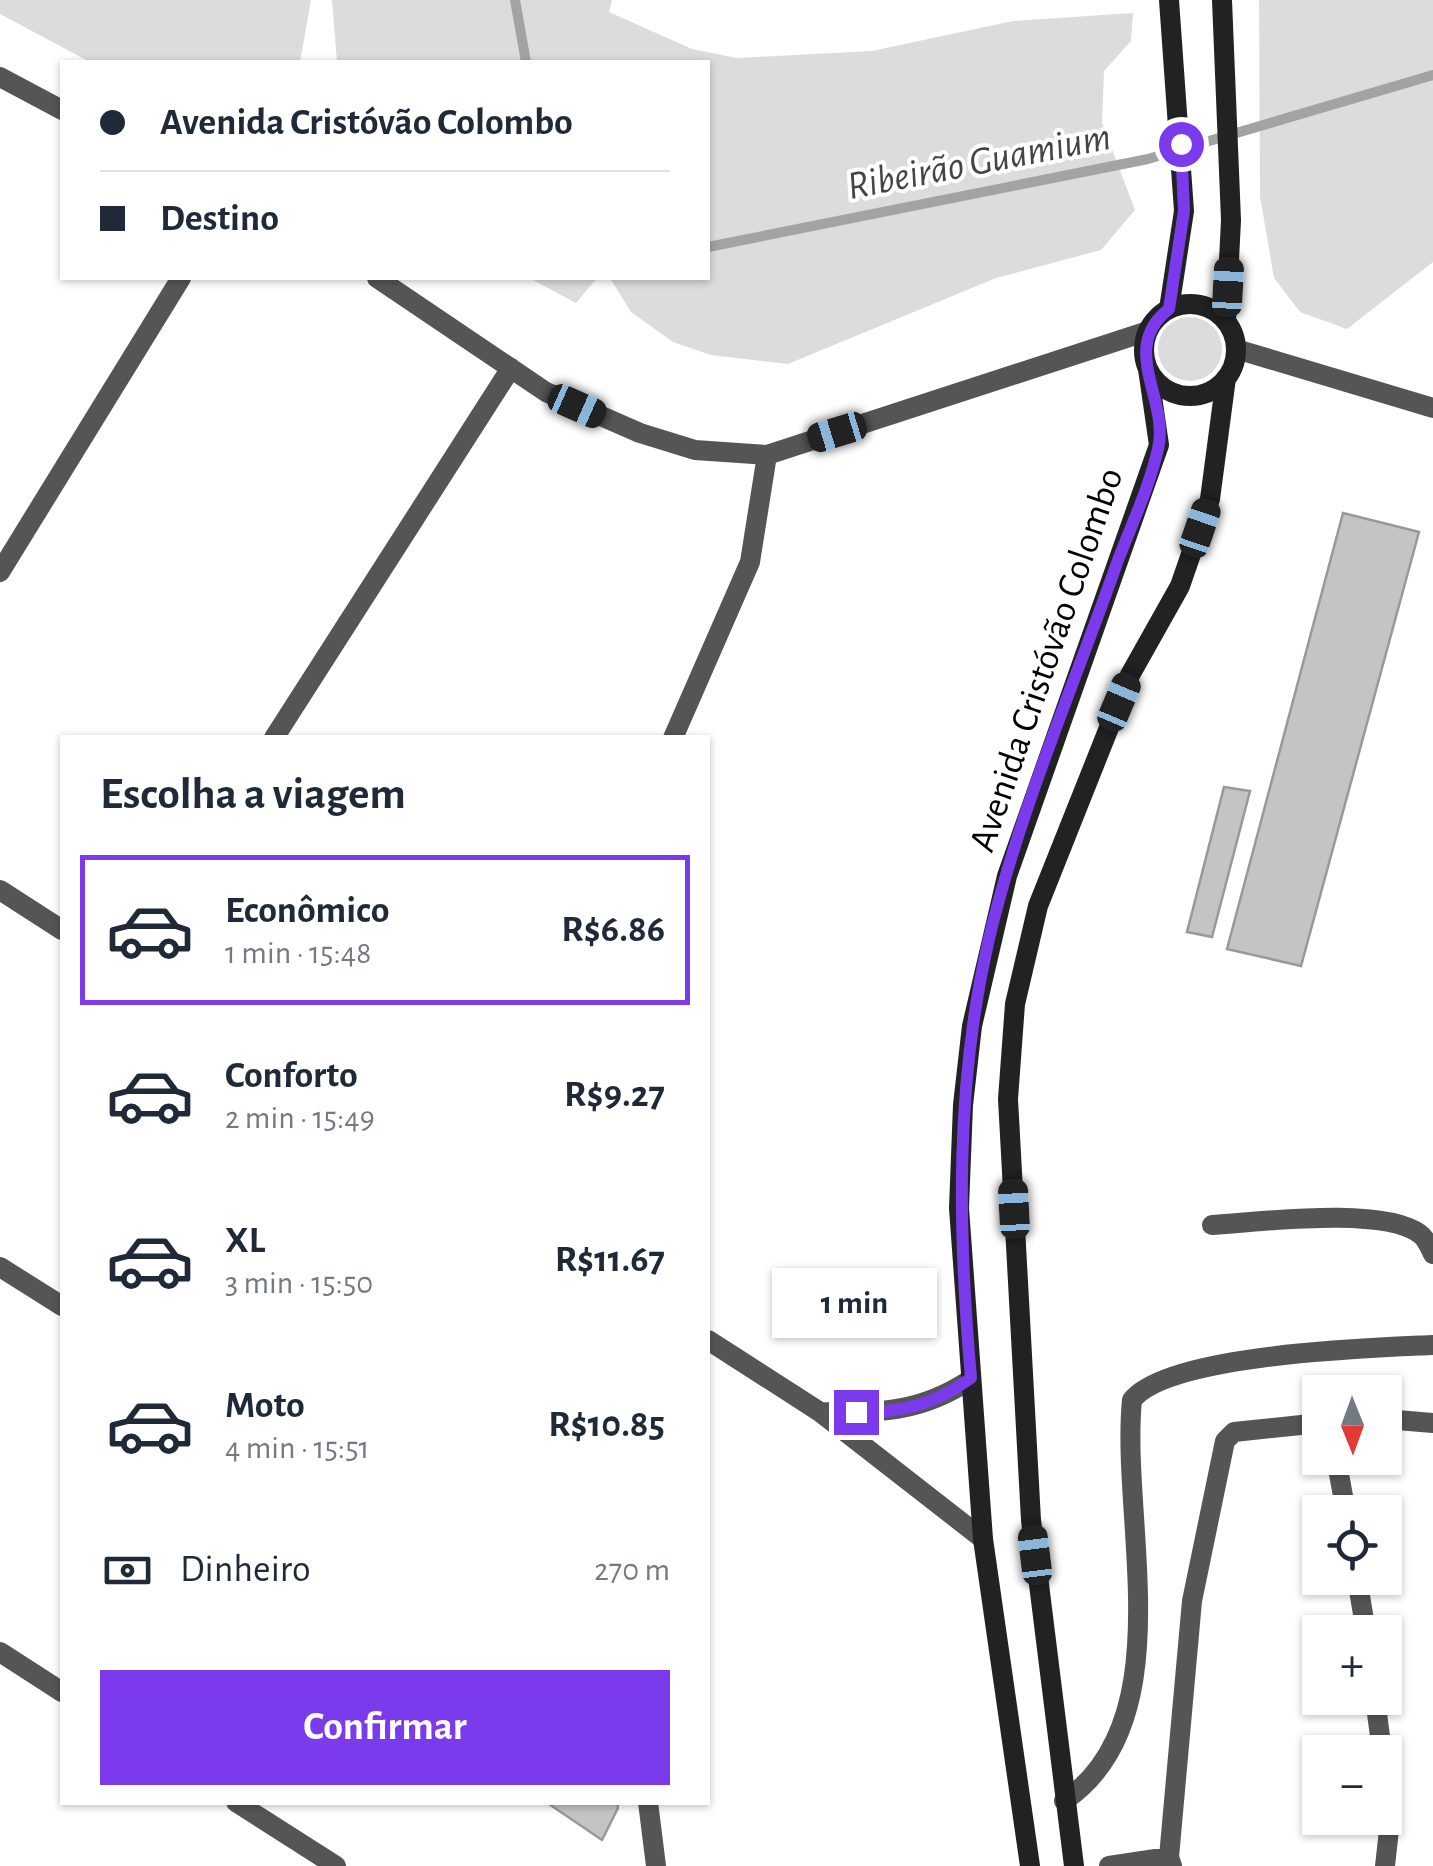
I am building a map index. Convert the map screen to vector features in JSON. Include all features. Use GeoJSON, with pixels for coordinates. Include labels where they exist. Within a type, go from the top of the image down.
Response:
{"type":"FeatureCollection","features":[{"type":"Feature","properties":{"kind":"main road"},"geometry":{"type":"LineString","coordinates":[[1169,0],[1178,76],[1184,211],[1169,309],[1148,331],[1144,344],[1148,369],[1163,387],[1184,395],[1208,392],[1226,378],[1236,349],[1226,321],[1231,220],[1222,0]]}},
{"type":"Feature","properties":{"kind":"main road"},"geometry":{"type":"LineString","coordinates":[[1169,309],[1200,304],[1226,321]]}},
{"type":"Feature","properties":{"kind":"main road","name":"Avenida Cristóvão Colombo"},"geometry":{"type":"LineString","coordinates":[[1030,1866],[983,1539],[959,1208],[963,1104],[972,1026],[1008,876],[1160,446],[1148,369]]}},
{"type":"Feature","properties":{"kind":"main road","name":"Avenida Cristóvão Colombo"},"geometry":{"type":"LineString","coordinates":[[1074,1866],[1030,1520],[1008,1099],[1015,1004],[1038,906],[1130,675],[1180,586],[1210,499],[1226,378]]}},
{"type":"Feature","properties":{"kind":"street"},"geometry":{"type":"LineString","coordinates":[[0,77],[60,109]]}},
{"type":"Feature","properties":{"kind":"street"},"geometry":{"type":"LineString","coordinates":[[0,572],[179,280]]}},
{"type":"Feature","properties":{"kind":"street"},"geometry":{"type":"LineString","coordinates":[[380,280],[546,392],[640,433],[695,450],[767,454],[1148,331]]}},
{"type":"Feature","properties":{"kind":"street"},"geometry":{"type":"LineString","coordinates":[[1236,349],[1433,408]]}},
{"type":"Feature","properties":{"kind":"street"},"geometry":{"type":"LineString","coordinates":[[276,735],[511,368]]}},
{"type":"Feature","properties":{"kind":"street"},"geometry":{"type":"LineString","coordinates":[[674,735],[750,562],[767,454]]}},
{"type":"Feature","properties":{"kind":"street"},"geometry":{"type":"LineString","coordinates":[[0,890],[60,929]]}},
{"type":"Feature","properties":{"kind":"street"},"geometry":{"type":"LineString","coordinates":[[1212,1225],[1306,1218],[1390,1222],[1422,1235],[1433,1254]]}},
{"type":"Feature","properties":{"kind":"street"},"geometry":{"type":"LineString","coordinates":[[3,1276],[60,1305]]}},
{"type":"Feature","properties":{"kind":"street"},"geometry":{"type":"LineString","coordinates":[[710,1341],[820,1412],[983,1539]]}},
{"type":"Feature","properties":{"kind":"street"},"geometry":{"type":"LineString","coordinates":[[1064,1801],[1090,1784],[1129,1709],[1138,1595],[1132,1400],[1153,1382],[1191,1369],[1433,1345]]}},
{"type":"Feature","properties":{"kind":"street"},"geometry":{"type":"LineString","coordinates":[[820,1412],[892,1413],[936,1400],[971,1378]]}},
{"type":"Feature","properties":{"kind":"street"},"geometry":{"type":"LineString","coordinates":[[1402,1420],[1433,1423]]}},
{"type":"Feature","properties":{"kind":"street"},"geometry":{"type":"LineString","coordinates":[[1109,1866],[1170,1861],[1192,1602],[1224,1441],[1234,1432],[1302,1425]]}},
{"type":"Feature","properties":{"kind":"street"},"geometry":{"type":"LineString","coordinates":[[0,1652],[60,1691]]}},
{"type":"Feature","properties":{"kind":"street"},"geometry":{"type":"LineString","coordinates":[[241,1805],[336,1866]]}},
{"type":"Feature","properties":{"kind":"street"},"geometry":{"type":"LineString","coordinates":[[648,1805],[656,1866]]}},
{"type":"Feature","properties":{"kind":"street"},"geometry":{"type":"LineString","coordinates":[[1385,1866],[1388,1835]]}},
{"type":"Feature","properties":{"kind":"shaded area"},"geometry":{"type":"Polygon","coordinates":[[[0,0],[311,0],[300,60],[86,60],[0,14],[0,0]]]}},
{"type":"Feature","properties":{"kind":"shaded area"},"geometry":{"type":"Polygon","coordinates":[[[332,0],[612,0],[609,12],[692,49],[737,58],[872,51],[1013,21],[1133,13],[1131,41],[1104,71],[1102,123],[1135,210],[1101,250],[996,278],[788,364],[711,355],[673,342],[631,312],[611,280],[710,280],[710,60],[337,60],[332,0]]]}},
{"type":"Feature","properties":{"kind":"shaded area"},"geometry":{"type":"Polygon","coordinates":[[[1259,0],[1433,0],[1433,262],[1347,329],[1300,312],[1274,278],[1260,196],[1259,0]]]}},
{"type":"Feature","properties":{"kind":"shaded area"},"geometry":{"type":"Polygon","coordinates":[[[533,280],[595,280],[576,303],[533,280]]]}},
{"type":"Feature","properties":{"kind":"shaded area"},"geometry":{"type":"Polygon","coordinates":[[[1190,317],[1213,326],[1222,349],[1213,372],[1190,381],[1167,372],[1158,349],[1167,326],[1190,317]]]}},
{"type":"Feature","properties":{"kind":"building"},"geometry":{"type":"Polygon","coordinates":[[[1343,513],[1419,532],[1301,966],[1227,949],[1343,513]]]}},
{"type":"Feature","properties":{"kind":"building"},"geometry":{"type":"Polygon","coordinates":[[[1224,787],[1250,791],[1212,937],[1187,932],[1224,787]]]}},
{"type":"Feature","properties":{"kind":"building"},"geometry":{"type":"Polygon","coordinates":[[[550,1805],[618,1805],[602,1840],[550,1805]]]}},
{"type":"Feature","properties":{"kind":"waterway","name":"Ribeirão Guamium"},"geometry":{"type":"LineString","coordinates":[[515,0],[526,60]]}},
{"type":"Feature","properties":{"kind":"waterway","name":"Ribeirão Guamium"},"geometry":{"type":"LineString","coordinates":[[710,247],[1148,159],[1433,75]]}},
{"type":"Feature","properties":{"kind":"route"},"geometry":{"type":"LineString","coordinates":[[856,1412],[892,1413],[914,1408],[955,1390],[971,1378],[959,1208],[963,1104],[972,1026],[989,941],[1008,876],[1160,446],[1144,344],[1157,318],[1169,309],[1184,211],[1181,144]]}}]}
